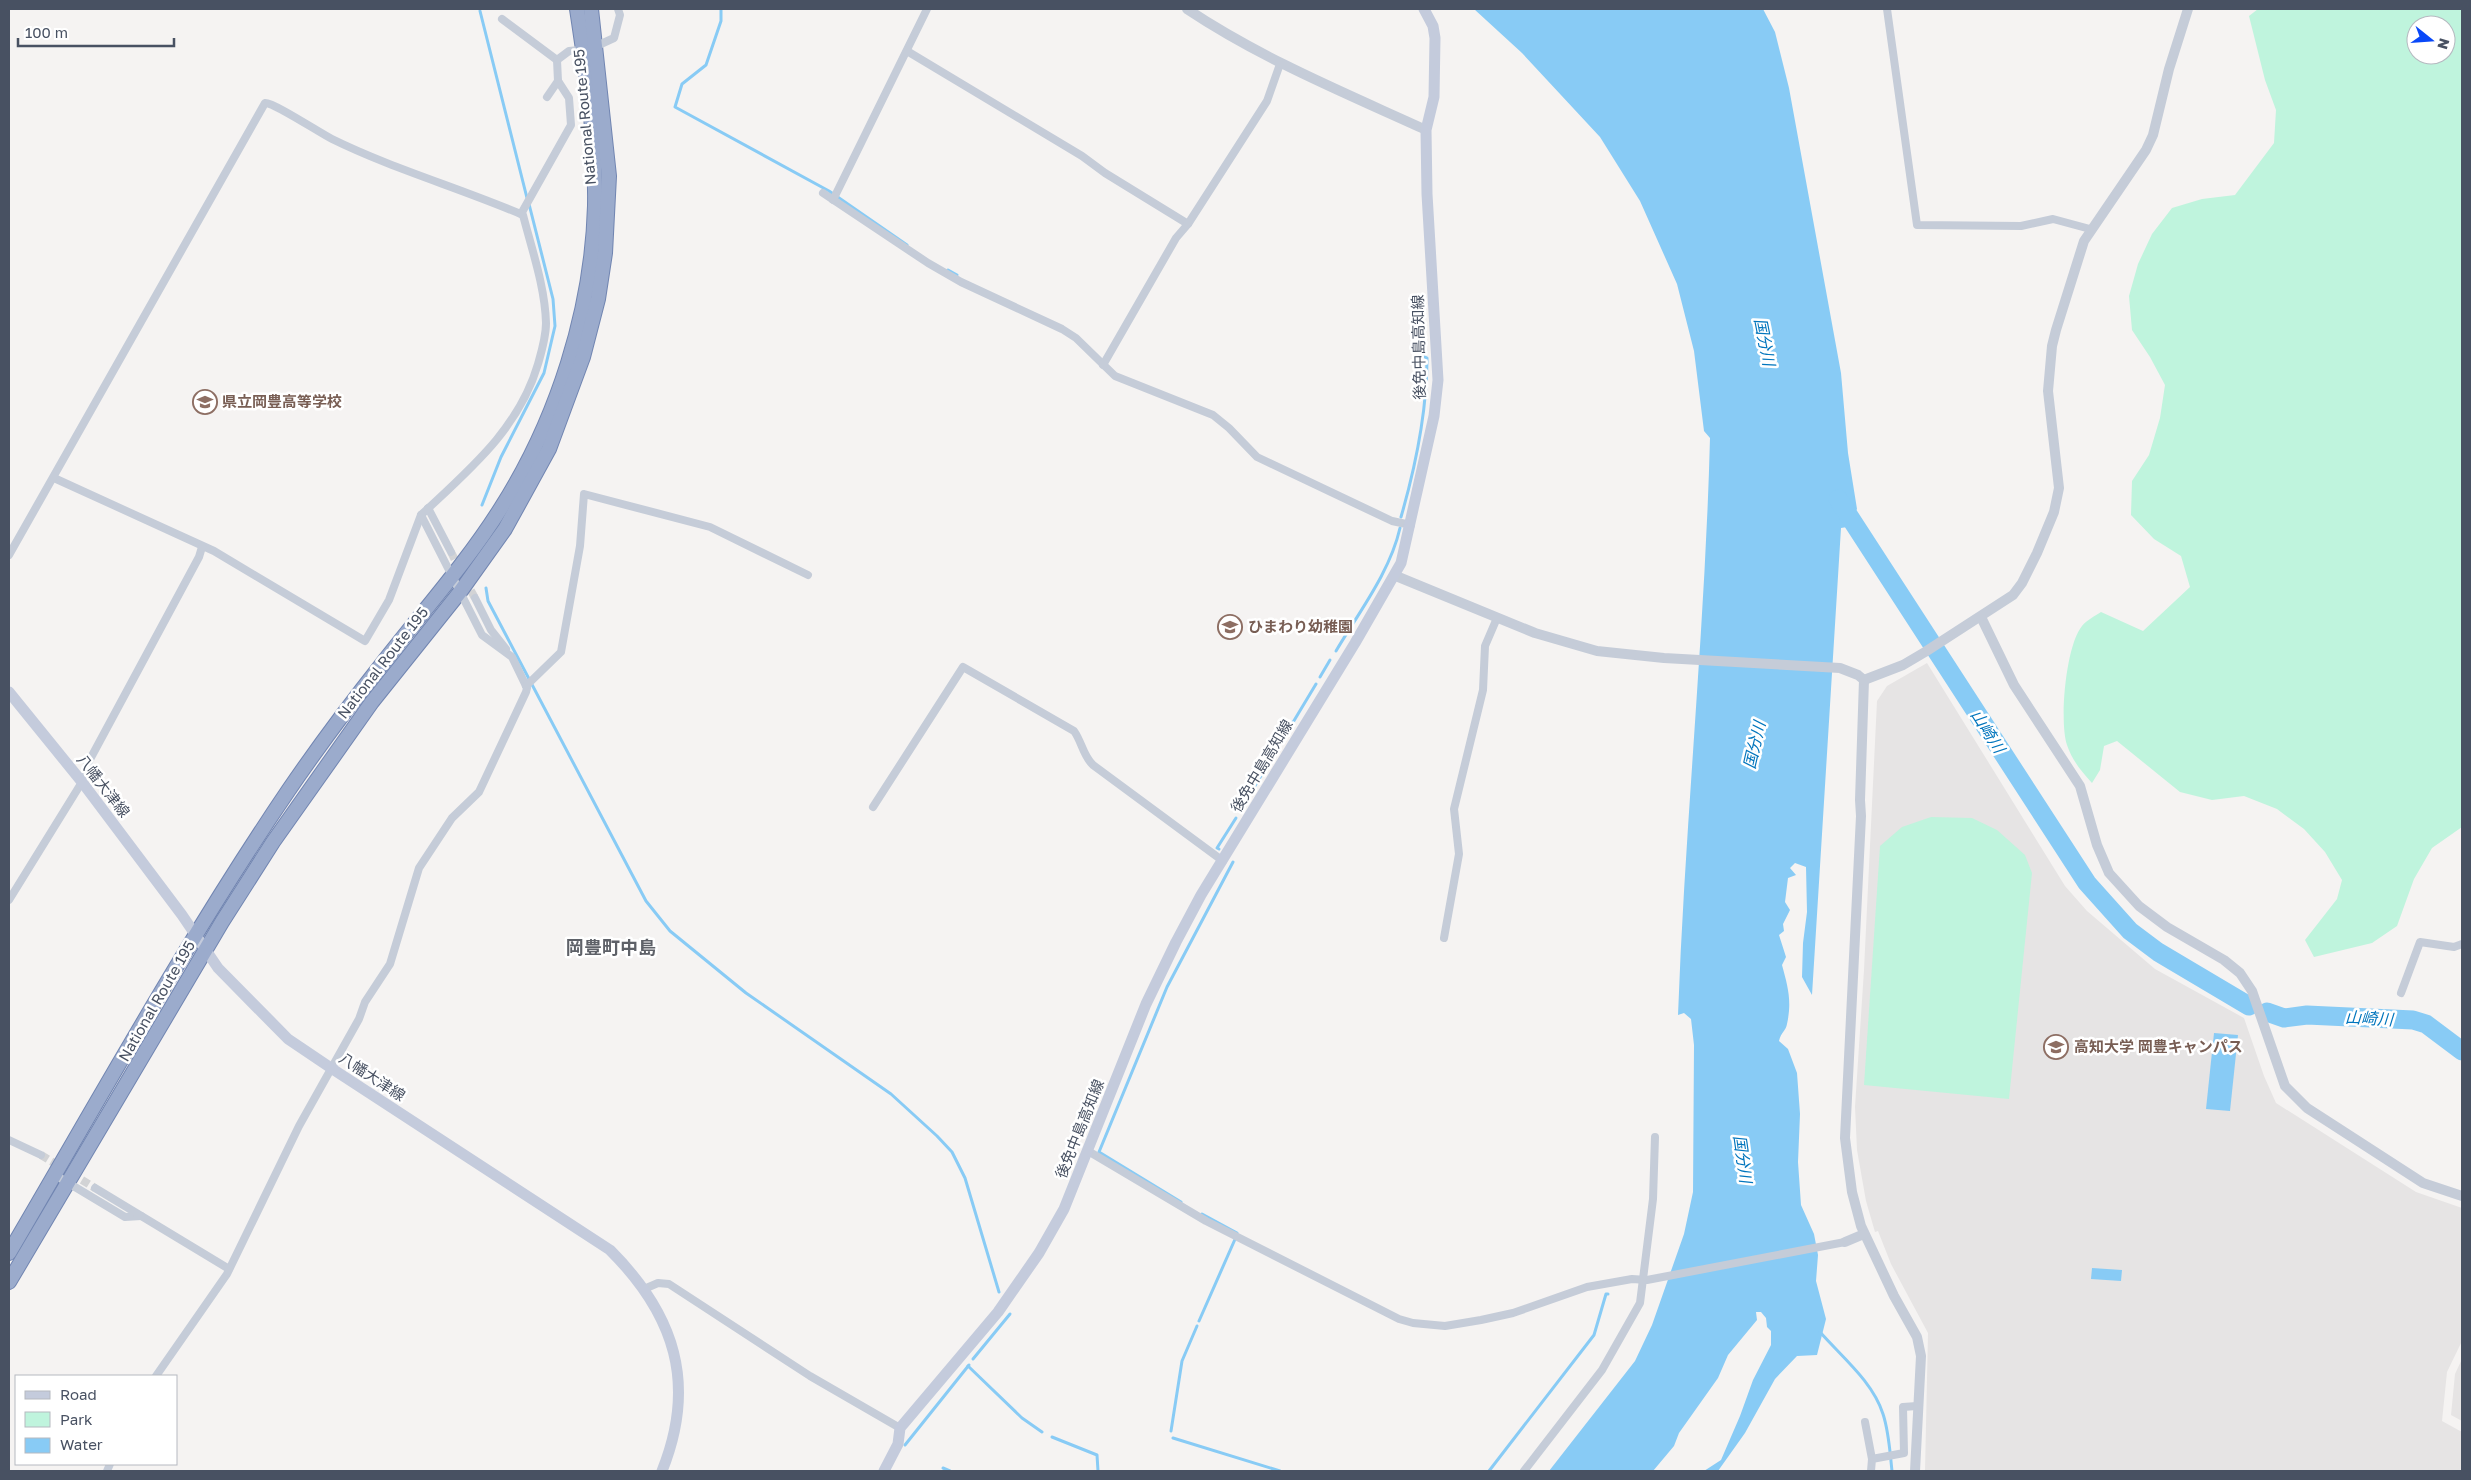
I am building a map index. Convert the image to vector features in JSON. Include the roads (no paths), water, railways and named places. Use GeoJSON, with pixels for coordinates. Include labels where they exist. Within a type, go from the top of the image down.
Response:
{"type":"FeatureCollection","features":[{"type":"Feature","properties":{"kind":"highway","name":"National Route 195"},"geometry":{"type":"LineString","coordinates":[[9,1282],[272,842],[328,761],[372,702],[460,592],[505,529],[548,450],[564,412],[583,357],[598,299],[605,253],[609,176],[590,48],[577,9]]}},
{"type":"Feature","properties":{"kind":"highway","name":"National Route 195"},"geometry":{"type":"LineString","coordinates":[[9,1253],[212,906],[300,774],[500,511],[538,441],[555,400],[582,308],[591,250],[595,208],[590,9]]}},
{"type":"Feature","properties":{"kind":"main road","name":"後免中島高知線"},"geometry":{"type":"LineString","coordinates":[[884,1471],[898,1444],[900,1428],[998,1312],[1031,1267],[1064,1209],[1149,997],[1184,927],[1396,576],[1406,551],[1434,416],[1438,380],[1427,194],[1426,130],[1434,97],[1435,38],[1433,26],[1424,9]]}},
{"type":"Feature","properties":{"kind":"main road","name":"八幡大津線"},"geometry":{"type":"LineString","coordinates":[[9,692],[82,782],[196,935],[218,968],[288,1039],[610,1250],[630,1270],[644,1289],[669,1335],[678,1370],[679,1395],[675,1434],[662,1471]]}},
{"type":"Feature","properties":{"kind":"street"},"geometry":{"type":"LineString","coordinates":[[557,60],[569,51],[590,48],[614,38],[620,15],[618,9]]}},
{"type":"Feature","properties":{"kind":"street"},"geometry":{"type":"LineString","coordinates":[[833,200],[927,9]]}},
{"type":"Feature","properties":{"kind":"street"},"geometry":{"type":"LineString","coordinates":[[1187,9],[1216,28],[1280,64],[1426,130]]}},
{"type":"Feature","properties":{"kind":"street"},"geometry":{"type":"LineString","coordinates":[[1887,9],[1917,225],[2021,226],[2053,219],[2090,229]]}},
{"type":"Feature","properties":{"kind":"street"},"geometry":{"type":"LineString","coordinates":[[1864,680],[1903,665],[1925,652],[2013,595],[2022,584],[2054,512],[2059,488],[2048,392],[2052,346],[2080,253],[2090,229],[2146,150],[2153,135],[2168,69],[2188,9]]}},
{"type":"Feature","properties":{"kind":"street"},"geometry":{"type":"LineString","coordinates":[[502,19],[557,60]]}},
{"type":"Feature","properties":{"kind":"street"},"geometry":{"type":"LineString","coordinates":[[907,51],[1082,156],[1105,173],[1188,224]]}},
{"type":"Feature","properties":{"kind":"street"},"geometry":{"type":"LineString","coordinates":[[521,214],[570,125],[569,98],[558,81],[557,60]]}},
{"type":"Feature","properties":{"kind":"street"},"geometry":{"type":"LineString","coordinates":[[1103,365],[1176,238],[1188,224],[1268,101],[1280,64]]}},
{"type":"Feature","properties":{"kind":"street"},"geometry":{"type":"LineString","coordinates":[[548,97],[558,81]]}},
{"type":"Feature","properties":{"kind":"street"},"geometry":{"type":"LineString","coordinates":[[9,556],[265,103],[273,104],[309,127],[358,152],[488,200],[523,215],[544,300],[546,335],[536,370],[501,437],[485,455],[421,514],[389,600],[365,641],[214,551],[54,478]]}},
{"type":"Feature","properties":{"kind":"street"},"geometry":{"type":"LineString","coordinates":[[823,193],[936,268],[1062,329],[1076,338],[1115,376],[1213,415],[1229,428],[1257,457],[1392,521],[1411,525]]}},
{"type":"Feature","properties":{"kind":"street"},"geometry":{"type":"LineString","coordinates":[[157,1375],[229,1269],[299,1126],[359,1019],[364,1002],[390,964],[424,857],[452,818],[482,787],[526,692],[528,683],[561,652],[580,546],[584,494],[710,527],[808,575]]}},
{"type":"Feature","properties":{"kind":"street"},"geometry":{"type":"LineString","coordinates":[[428,508],[451,552]]}},
{"type":"Feature","properties":{"kind":"street"},"geometry":{"type":"LineString","coordinates":[[421,514],[482,635],[512,657]]}},
{"type":"Feature","properties":{"kind":"street"},"geometry":{"type":"LineString","coordinates":[[9,900],[82,782],[87,765],[199,557],[202,547]]}},
{"type":"Feature","properties":{"kind":"street"},"geometry":{"type":"LineString","coordinates":[[1396,576],[1535,633],[1597,651],[1664,658],[1826,667],[1850,672],[1864,680]]}},
{"type":"Feature","properties":{"kind":"street"},"geometry":{"type":"LineString","coordinates":[[475,598],[491,630],[512,657],[528,683]]}},
{"type":"Feature","properties":{"kind":"street"},"geometry":{"type":"LineString","coordinates":[[1981,617],[2014,685],[2080,786],[2097,845],[2109,874],[2139,906],[2167,927],[2224,960],[2240,973],[2252,990],[2284,1086],[2307,1108],[2423,1183],[2462,1196]]}},
{"type":"Feature","properties":{"kind":"street"},"geometry":{"type":"LineString","coordinates":[[1444,938],[1459,854],[1454,810],[1483,690],[1485,646],[1498,618]]}},
{"type":"Feature","properties":{"kind":"street"},"geometry":{"type":"LineString","coordinates":[[873,807],[963,667],[1074,731],[1080,739],[1088,760],[1093,766],[1223,861]]}},
{"type":"Feature","properties":{"kind":"street"},"geometry":{"type":"LineString","coordinates":[[1864,680],[1860,800],[1862,816],[1845,1138],[1852,1192],[1864,1234],[1894,1296],[1917,1337],[1921,1356],[1914,1471]]}},
{"type":"Feature","properties":{"kind":"street"},"geometry":{"type":"LineString","coordinates":[[2401,993],[2420,942],[2454,947],[2462,944]]}},
{"type":"Feature","properties":{"kind":"street"},"geometry":{"type":"LineString","coordinates":[[1524,1471],[1602,1370],[1640,1303],[1645,1280],[1653,1199],[1655,1138]]}},
{"type":"Feature","properties":{"kind":"street"},"geometry":{"type":"LineString","coordinates":[[9,1140],[41,1155]]}},
{"type":"Feature","properties":{"kind":"street"},"geometry":{"type":"LineString","coordinates":[[1088,1151],[1197,1216],[1367,1303],[1413,1323],[1445,1326],[1481,1320],[1512,1313],[1587,1288],[1632,1279],[1645,1280],[1845,1242],[1864,1234]]}},
{"type":"Feature","properties":{"kind":"street"},"geometry":{"type":"LineString","coordinates":[[55,1174],[125,1217],[142,1216]]}},
{"type":"Feature","properties":{"kind":"street"},"geometry":{"type":"LineString","coordinates":[[95,1188],[229,1269]]}},
{"type":"Feature","properties":{"kind":"street"},"geometry":{"type":"LineString","coordinates":[[644,1289],[658,1283],[669,1284],[802,1371],[900,1428]]}},
{"type":"Feature","properties":{"kind":"street"},"geometry":{"type":"LineString","coordinates":[[1872,1459],[1904,1453],[1903,1407],[1917,1406]]}},
{"type":"Feature","properties":{"kind":"street"},"geometry":{"type":"LineString","coordinates":[[1865,1422],[1872,1459],[1871,1471]]}},
{"type":"Feature","properties":{"kind":"water","name":"国分川"},"geometry":{"type":"Polygon","coordinates":[[[1474,9],[1763,9],[1775,32],[1789,88],[1841,373],[1848,453],[1857,509],[1847,527],[1841,528],[1812,995],[1802,977],[1803,943],[1807,912],[1806,867],[1795,863],[1790,868],[1796,875],[1788,878],[1785,902],[1790,910],[1783,924],[1784,931],[1779,935],[1786,957],[1782,965],[1788,987],[1789,1001],[1786,1026],[1779,1041],[1788,1049],[1797,1073],[1800,1114],[1798,1162],[1801,1205],[1814,1234],[1818,1255],[1816,1281],[1826,1319],[1817,1355],[1797,1356],[1775,1379],[1745,1433],[1718,1471],[1704,1471],[1721,1460],[1753,1380],[1771,1345],[1771,1331],[1767,1327],[1766,1318],[1761,1312],[1756,1312],[1757,1320],[1728,1355],[1718,1378],[1679,1433],[1674,1446],[1653,1471],[1549,1471],[1635,1361],[1652,1325],[1684,1234],[1693,1192],[1694,1045],[1691,1019],[1684,1013],[1678,1015],[1685,871],[1704,582],[1710,438],[1704,431],[1694,351],[1677,284],[1640,201],[1600,137],[1522,53],[1474,9]]]}},
{"type":"Feature","properties":{"kind":"water"},"geometry":{"type":"Polygon","coordinates":[[[2214,1033],[2238,1035],[2230,1111],[2206,1109],[2214,1033]]]}},
{"type":"Feature","properties":{"kind":"water"},"geometry":{"type":"Polygon","coordinates":[[[2092,1268],[2122,1270],[2121,1281],[2091,1279],[2092,1268]]]}},
{"type":"Feature","properties":{"kind":"waterway"},"geometry":{"type":"LineString","coordinates":[[721,9],[721,21],[706,65],[682,84],[675,107],[829,191],[907,245]]}},
{"type":"Feature","properties":{"kind":"waterway"},"geometry":{"type":"LineString","coordinates":[[480,11],[527,198]]}},
{"type":"Feature","properties":{"kind":"waterway"},"geometry":{"type":"LineString","coordinates":[[482,505],[501,457],[544,373],[555,326],[553,299],[529,204]]}},
{"type":"Feature","properties":{"kind":"waterway"},"geometry":{"type":"LineString","coordinates":[[948,270],[957,275]]}},
{"type":"Feature","properties":{"kind":"waterway"},"geometry":{"type":"LineString","coordinates":[[1401,517],[1416,458],[1423,418],[1427,358],[1419,354]]}},
{"type":"Feature","properties":{"kind":"waterway","name":"山崎川"},"geometry":{"type":"LineString","coordinates":[[1838,499],[2087,883],[2130,931],[2158,952],[2249,1006]]}},
{"type":"Feature","properties":{"kind":"waterway"},"geometry":{"type":"LineString","coordinates":[[1336,651],[1381,576],[1389,560],[1400,528]]}},
{"type":"Feature","properties":{"kind":"waterway"},"geometry":{"type":"LineString","coordinates":[[486,588],[488,601],[646,901],[670,931],[746,993],[891,1094],[952,1152],[965,1178],[999,1292]]}},
{"type":"Feature","properties":{"kind":"waterway"},"geometry":{"type":"LineString","coordinates":[[1320,677],[1330,660]]}},
{"type":"Feature","properties":{"kind":"waterway"},"geometry":{"type":"LineString","coordinates":[[1241,809],[1316,684]]}},
{"type":"Feature","properties":{"kind":"waterway"},"geometry":{"type":"LineString","coordinates":[[1219,849],[1217,848],[1236,818]]}},
{"type":"Feature","properties":{"kind":"waterway"},"geometry":{"type":"LineString","coordinates":[[1181,1202],[1099,1152],[1167,987],[1233,862]]}},
{"type":"Feature","properties":{"kind":"waterway","name":"山崎川"},"geometry":{"type":"LineString","coordinates":[[2267,1012],[2284,1018],[2307,1015],[2413,1020],[2426,1024],[2462,1051]]}},
{"type":"Feature","properties":{"kind":"waterway"},"geometry":{"type":"LineString","coordinates":[[1202,1214],[1237,1233]]}},
{"type":"Feature","properties":{"kind":"waterway"},"geometry":{"type":"LineString","coordinates":[[1199,1321],[1236,1237]]}},
{"type":"Feature","properties":{"kind":"waterway"},"geometry":{"type":"LineString","coordinates":[[1489,1471],[1594,1335],[1606,1294],[1608,1294]]}},
{"type":"Feature","properties":{"kind":"waterway"},"geometry":{"type":"LineString","coordinates":[[973,1359],[1010,1314]]}},
{"type":"Feature","properties":{"kind":"waterway"},"geometry":{"type":"LineString","coordinates":[[1171,1431],[1182,1361],[1197,1326]]}},
{"type":"Feature","properties":{"kind":"waterway"},"geometry":{"type":"LineString","coordinates":[[1820,1332],[1847,1360],[1872,1391],[1878,1402],[1887,1428],[1892,1471]]}},
{"type":"Feature","properties":{"kind":"waterway"},"geometry":{"type":"LineString","coordinates":[[905,1445],[969,1365]]}},
{"type":"Feature","properties":{"kind":"waterway"},"geometry":{"type":"LineString","coordinates":[[968,1366],[1022,1418],[1042,1432]]}},
{"type":"Feature","properties":{"kind":"waterway"},"geometry":{"type":"LineString","coordinates":[[1052,1437],[1097,1455],[1098,1471]]}},
{"type":"Feature","properties":{"kind":"waterway"},"geometry":{"type":"LineString","coordinates":[[1173,1438],[1280,1471]]}},
{"type":"Feature","properties":{"kind":"waterway"},"geometry":{"type":"LineString","coordinates":[[943,1468],[950,1471]]}},
{"type":"Feature","properties":{"kind":"tunnel"},"geometry":{"type":"LineString","coordinates":[[451,552],[460,570]]}},
{"type":"Feature","properties":{"kind":"tunnel"},"geometry":{"type":"LineString","coordinates":[[465,580],[475,598]]}},
{"type":"Feature","properties":{"kind":"tunnel"},"geometry":{"type":"LineString","coordinates":[[41,1155],[95,1188]]}},
{"type":"Feature","properties":{"kind":"place","name":"県立岡豊高等学校"},"geometry":{"type":"Point","coordinates":[205,402]}},
{"type":"Feature","properties":{"kind":"place","name":"ひまわり幼稚園"},"geometry":{"type":"Point","coordinates":[1230,627]}},
{"type":"Feature","properties":{"kind":"place","name":"高知大学 岡豊キャンパス"},"geometry":{"type":"Point","coordinates":[2056,1047]}},
{"type":"Feature","properties":{"kind":"district","name":"岡豊町中島"},"geometry":{"type":"Point","coordinates":[611,948]}}]}
